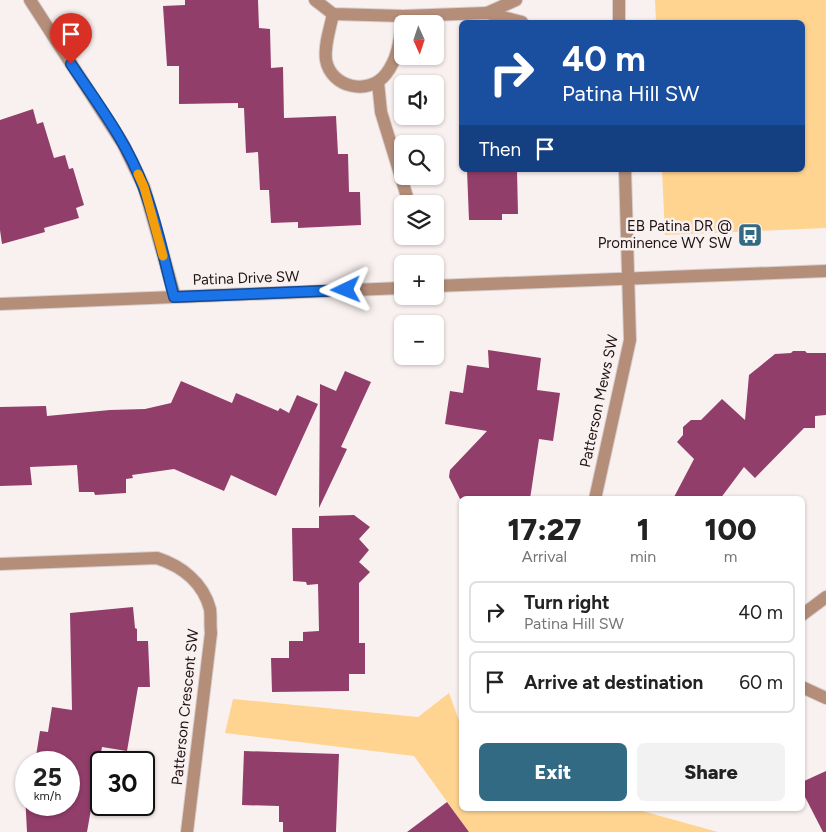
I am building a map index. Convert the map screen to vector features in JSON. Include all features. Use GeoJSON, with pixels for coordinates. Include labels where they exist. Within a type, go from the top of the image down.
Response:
{"type":"FeatureCollection","features":[{"type":"Feature","properties":{"kind":"street"},"geometry":{"type":"LineString","coordinates":[[30,0],[123,144],[134,165],[144,187],[174,297]]}},
{"type":"Feature","properties":{"kind":"street"},"geometry":{"type":"LineString","coordinates":[[314,0],[333,14],[394,16]]}},
{"type":"Feature","properties":{"kind":"street"},"geometry":{"type":"LineString","coordinates":[[487,13],[516,0]]}},
{"type":"Feature","properties":{"kind":"street"},"geometry":{"type":"LineString","coordinates":[[619,0],[619,20]]}},
{"type":"Feature","properties":{"kind":"street"},"geometry":{"type":"LineString","coordinates":[[431,15],[487,13],[514,20]]}},
{"type":"Feature","properties":{"kind":"street"},"geometry":{"type":"LineString","coordinates":[[333,14],[325,52],[326,62],[338,80],[347,85],[357,87],[368,86],[378,82],[385,75],[394,59]]}},
{"type":"Feature","properties":{"kind":"street"},"geometry":{"type":"LineString","coordinates":[[378,82],[381,112],[406,195]]}},
{"type":"Feature","properties":{"kind":"street","name":"Patterson Mews SW"},"geometry":{"type":"LineString","coordinates":[[596,496],[630,340],[625,172]]}},
{"type":"Feature","properties":{"kind":"street"},"geometry":{"type":"LineString","coordinates":[[444,286],[826,271]]}},
{"type":"Feature","properties":{"kind":"street","name":"Patina Drive SW"},"geometry":{"type":"LineString","coordinates":[[0,304],[394,288]]}},
{"type":"Feature","properties":{"kind":"street","name":"Patterson Crescent SW"},"geometry":{"type":"LineString","coordinates":[[0,564],[157,558],[173,564],[194,579],[204,594],[210,610],[211,633],[187,832]]}},
{"type":"Feature","properties":{"kind":"street"},"geometry":{"type":"LineString","coordinates":[[805,613],[826,597]]}},
{"type":"Feature","properties":{"kind":"street"},"geometry":{"type":"LineString","coordinates":[[805,688],[826,698]]}},
{"type":"Feature","properties":{"kind":"shaded area"},"geometry":{"type":"Polygon","coordinates":[[[655,0],[826,0],[826,228],[665,235],[662,172],[805,172],[805,20],[656,20],[655,0]]]}},
{"type":"Feature","properties":{"kind":"shaded area"},"geometry":{"type":"Polygon","coordinates":[[[449,693],[459,720],[459,811],[642,811],[718,832],[469,832],[414,756],[225,733],[233,699],[418,717],[449,693]]]}},
{"type":"Feature","properties":{"kind":"building"},"geometry":{"type":"Polygon","coordinates":[[[185,0],[258,0],[259,28],[270,29],[271,68],[283,67],[284,118],[336,116],[338,154],[348,154],[349,192],[360,192],[361,225],[298,228],[298,222],[271,223],[269,190],[260,190],[258,152],[246,153],[244,108],[238,108],[238,103],[179,104],[179,66],[167,66],[163,6],[185,5],[185,0]]]}},
{"type":"Feature","properties":{"kind":"building"},"geometry":{"type":"Polygon","coordinates":[[[33,109],[37,124],[43,122],[54,158],[65,155],[69,169],[73,168],[84,205],[76,208],[79,218],[44,228],[45,232],[2,244],[0,230],[0,120],[33,109]]]}},
{"type":"Feature","properties":{"kind":"building"},"geometry":{"type":"Polygon","coordinates":[[[467,172],[517,172],[518,214],[502,214],[502,220],[469,220],[467,172]]]}},
{"type":"Feature","properties":{"kind":"building"},"geometry":{"type":"Polygon","coordinates":[[[488,350],[541,358],[537,390],[560,393],[553,441],[539,439],[530,496],[459,497],[449,477],[450,470],[487,431],[445,424],[450,391],[463,393],[467,365],[489,368],[488,350]]]}},
{"type":"Feature","properties":{"kind":"building"},"geometry":{"type":"Polygon","coordinates":[[[793,351],[805,351],[807,353],[826,353],[826,415],[815,416],[815,428],[804,428],[755,478],[744,467],[722,496],[675,496],[694,459],[677,442],[683,435],[683,427],[691,420],[701,420],[722,399],[745,420],[749,375],[775,354],[791,353],[793,351]]]}},
{"type":"Feature","properties":{"kind":"building"},"geometry":{"type":"Polygon","coordinates":[[[345,371],[371,382],[341,447],[347,449],[319,508],[320,384],[336,391],[345,371]]]}},
{"type":"Feature","properties":{"kind":"building"},"geometry":{"type":"Polygon","coordinates":[[[181,381],[232,403],[236,393],[278,411],[280,408],[289,413],[297,395],[318,404],[276,496],[231,475],[224,491],[174,469],[132,475],[133,478],[126,479],[126,493],[95,495],[94,492],[79,492],[77,465],[30,467],[32,485],[0,486],[0,407],[46,406],[47,416],[145,409],[171,403],[181,381]]]}},
{"type":"Feature","properties":{"kind":"building"},"geometry":{"type":"Polygon","coordinates":[[[354,515],[370,527],[359,539],[369,550],[359,562],[370,572],[359,583],[359,643],[365,643],[365,674],[349,674],[349,691],[272,692],[271,658],[289,658],[289,641],[303,641],[303,632],[319,631],[318,584],[307,585],[306,582],[293,581],[292,528],[319,528],[319,516],[354,515]]]}},
{"type":"Feature","properties":{"kind":"building"},"geometry":{"type":"Polygon","coordinates":[[[133,607],[137,641],[148,641],[150,687],[138,687],[127,751],[102,747],[101,751],[90,751],[90,815],[87,832],[27,832],[26,816],[80,816],[80,751],[37,751],[40,731],[48,732],[52,707],[72,710],[70,613],[133,607]]]}},
{"type":"Feature","properties":{"kind":"building"},"geometry":{"type":"Polygon","coordinates":[[[244,751],[339,754],[336,832],[283,832],[283,822],[279,822],[279,806],[242,805],[244,751]]]}},
{"type":"Feature","properties":{"kind":"building"},"geometry":{"type":"Polygon","coordinates":[[[826,771],[826,832],[823,832],[805,797],[805,781],[826,771]]]}},
{"type":"Feature","properties":{"kind":"building"},"geometry":{"type":"Polygon","coordinates":[[[447,802],[469,832],[407,832],[447,802]]]}},
{"type":"Feature","properties":{"kind":"slow traffic"},"geometry":{"type":"LineString","coordinates":[[138,174],[144,187],[163,256]]}},
{"type":"Feature","properties":{"kind":"place","name":"EB Patina DR @ Prominence WY SW"},"geometry":{"type":"Point","coordinates":[750,235]}},
{"type":"Feature","properties":{"kind":"route"},"geometry":{"type":"LineString","coordinates":[[71,64],[123,144],[144,187],[174,297],[346,290]]}}]}
